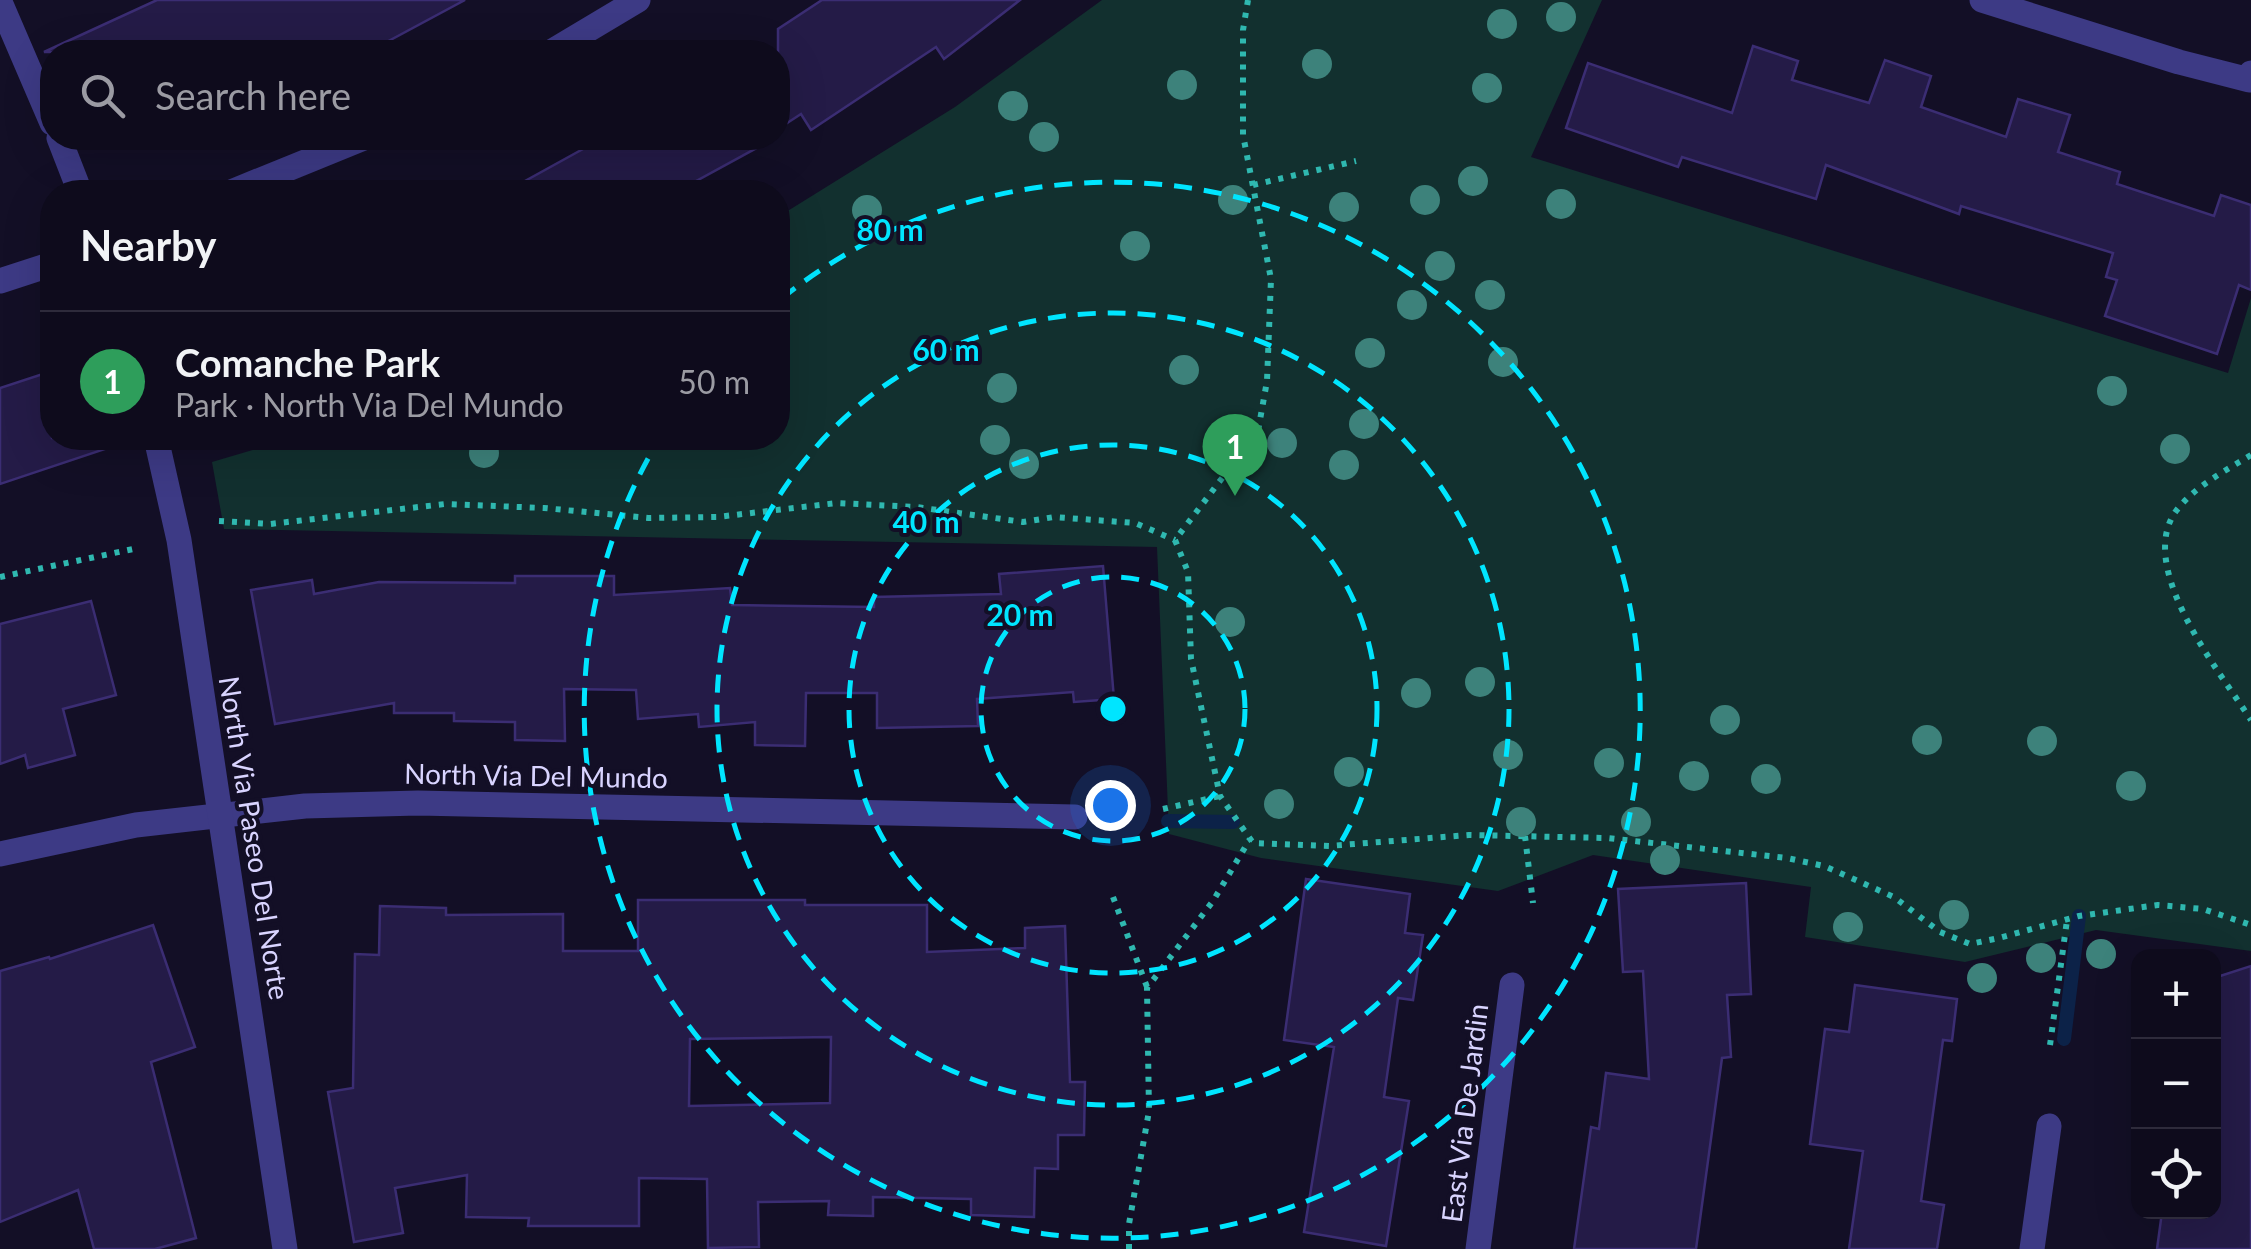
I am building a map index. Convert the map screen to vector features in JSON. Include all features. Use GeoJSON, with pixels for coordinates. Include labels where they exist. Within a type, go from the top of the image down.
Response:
{"type":"FeatureCollection","features":[{"type":"Feature","properties":{"kind":"street"},"geometry":{"type":"LineString","coordinates":[[571,40],[638,0]]}},
{"type":"Feature","properties":{"kind":"street"},"geometry":{"type":"LineString","coordinates":[[1982,0],[2214,71],[2248,80],[2251,73]]}},
{"type":"Feature","properties":{"kind":"street"},"geometry":{"type":"LineString","coordinates":[[0,2],[40,95]]}},
{"type":"Feature","properties":{"kind":"street"},"geometry":{"type":"LineString","coordinates":[[63,150],[75,180]]}},
{"type":"Feature","properties":{"kind":"street"},"geometry":{"type":"LineString","coordinates":[[261,180],[334,150]]}},
{"type":"Feature","properties":{"kind":"street"},"geometry":{"type":"LineString","coordinates":[[0,281],[40,268]]}},
{"type":"Feature","properties":{"kind":"street","name":"North Via Paseo Del Norte"},"geometry":{"type":"LineString","coordinates":[[159,450],[179,540],[285,1249]]}},
{"type":"Feature","properties":{"kind":"street","name":"North Via Del Mundo"},"geometry":{"type":"LineString","coordinates":[[0,854],[136,825],[305,806],[418,803],[1075,817]]}},
{"type":"Feature","properties":{"kind":"street","name":"East Via De Jardin"},"geometry":{"type":"LineString","coordinates":[[1478,1249],[1512,985]]}},
{"type":"Feature","properties":{"kind":"street"},"geometry":{"type":"LineString","coordinates":[[2032,1249],[2049,1126]]}},
{"type":"Feature","properties":{"kind":"path"},"geometry":{"type":"LineString","coordinates":[[1176,540],[1258,430],[1267,381],[1270,279],[1243,135],[1243,30],[1248,0]]}},
{"type":"Feature","properties":{"kind":"path"},"geometry":{"type":"LineString","coordinates":[[1253,185],[1356,161]]}},
{"type":"Feature","properties":{"kind":"path"},"geometry":{"type":"LineString","coordinates":[[2251,455],[2184,501],[2166,532],[2164,558],[2184,614],[2251,720]]}},
{"type":"Feature","properties":{"kind":"path"},"geometry":{"type":"LineString","coordinates":[[219,521],[270,524],[445,504],[648,518],[717,517],[838,503],[916,507],[1023,522],[1054,517],[1136,523],[1176,540],[1188,572],[1191,659],[1220,796],[1253,842],[1330,846],[1468,835],[1606,838],[1787,858],[1824,866],[1894,898],[1940,932],[1970,944],[2078,916],[2158,905],[2203,909],[2251,925]]}},
{"type":"Feature","properties":{"kind":"path"},"geometry":{"type":"LineString","coordinates":[[0,576],[138,548]]}},
{"type":"Feature","properties":{"kind":"path"},"geometry":{"type":"LineString","coordinates":[[1163,809],[1220,796]]}},
{"type":"Feature","properties":{"kind":"path"},"geometry":{"type":"LineString","coordinates":[[1525,836],[1533,902]]}},
{"type":"Feature","properties":{"kind":"path"},"geometry":{"type":"LineString","coordinates":[[1147,988],[1213,901],[1250,838]]}},
{"type":"Feature","properties":{"kind":"path"},"geometry":{"type":"LineString","coordinates":[[1113,897],[1147,988],[1149,1110],[1129,1224],[1130,1249]]}},
{"type":"Feature","properties":{"kind":"path"},"geometry":{"type":"LineString","coordinates":[[2050,1044],[2067,920]]}},
{"type":"Feature","properties":{"kind":"green space"},"geometry":{"type":"Polygon","coordinates":[[[1102,0],[1602,0],[1531,157],[2228,373],[2251,298],[2251,951],[2096,930],[1965,962],[1805,937],[1811,887],[1593,855],[1498,891],[1261,858],[1169,834],[1157,547],[224,529],[212,462],[252,450],[790,450],[790,210],[955,107],[1102,0]]]}},
{"type":"Feature","properties":{"kind":"building"},"geometry":{"type":"Polygon","coordinates":[[[157,0],[465,0],[390,40],[70,40],[157,0]]]}},
{"type":"Feature","properties":{"kind":"building"},"geometry":{"type":"Polygon","coordinates":[[[822,0],[1020,0],[944,59],[936,47],[811,130],[801,114],[790,121],[790,40],[778,40],[778,29],[822,0]]]}},
{"type":"Feature","properties":{"kind":"building"},"geometry":{"type":"Polygon","coordinates":[[[1753,46],[1798,61],[1792,80],[1869,103],[1885,60],[1931,76],[1921,107],[2006,137],[2018,99],[2070,115],[2058,152],[2120,172],[2117,184],[2214,216],[2221,195],[2251,205],[2251,290],[2239,285],[2217,354],[2105,316],[2117,280],[2106,277],[2113,253],[1961,206],[1959,214],[1826,165],[1816,199],[1682,157],[1678,167],[1566,128],[1588,63],[1732,113],[1753,46]]]}},
{"type":"Feature","properties":{"kind":"building"},"geometry":{"type":"Polygon","coordinates":[[[581,150],[753,150],[698,180],[527,180],[581,150]]]}},
{"type":"Feature","properties":{"kind":"building"},"geometry":{"type":"Polygon","coordinates":[[[40,375],[40,450],[102,450],[0,484],[0,388],[40,375]]]}},
{"type":"Feature","properties":{"kind":"building"},"geometry":{"type":"Polygon","coordinates":[[[1103,566],[1114,699],[1074,702],[1073,692],[977,699],[978,726],[877,728],[877,693],[806,693],[805,746],[755,745],[755,722],[699,727],[698,714],[638,719],[636,690],[564,689],[565,741],[515,740],[515,722],[454,721],[454,713],[394,713],[394,703],[275,724],[251,590],[312,580],[314,594],[379,582],[515,583],[515,576],[614,576],[614,595],[730,588],[732,605],[874,607],[874,597],[1001,594],[999,574],[1103,566]]]}},
{"type":"Feature","properties":{"kind":"building"},"geometry":{"type":"Polygon","coordinates":[[[91,601],[116,695],[63,709],[75,755],[28,768],[25,755],[0,764],[0,624],[91,601]]]}},
{"type":"Feature","properties":{"kind":"building"},"geometry":{"type":"Polygon","coordinates":[[[1306,879],[1410,894],[1405,933],[1423,935],[1413,1000],[1398,998],[1384,1097],[1409,1101],[1386,1246],[1304,1232],[1334,1047],[1284,1040],[1306,879]]]}},
{"type":"Feature","properties":{"kind":"building"},"geometry":{"type":"Polygon","coordinates":[[[1746,883],[1751,994],[1727,995],[1731,1057],[1722,1058],[1696,1249],[1574,1249],[1591,1127],[1599,1129],[1606,1073],[1649,1079],[1643,971],[1623,972],[1618,889],[1746,883]]]}},
{"type":"Feature","properties":{"kind":"building"},"geometry":{"type":"Polygon","coordinates":[[[638,900],[927,905],[927,952],[1025,948],[1025,928],[1065,926],[1070,1082],[1085,1082],[1084,1135],[1058,1135],[1058,1169],[1035,1168],[1034,1217],[971,1215],[971,1199],[873,1197],[873,1216],[828,1215],[829,1201],[758,1202],[759,1247],[708,1248],[707,1179],[639,1178],[639,1226],[528,1226],[529,1218],[466,1217],[467,1175],[395,1188],[403,1233],[354,1242],[328,1092],[353,1088],[355,954],[379,955],[380,906],[446,908],[446,915],[563,914],[563,951],[638,951],[638,900]],[[831,1037],[690,1039],[689,1106],[830,1103],[831,1037]]]}},
{"type":"Feature","properties":{"kind":"building"},"geometry":{"type":"Polygon","coordinates":[[[153,925],[195,1047],[151,1062],[196,1238],[155,1249],[94,1249],[78,1190],[0,1222],[0,971],[153,925]]]}},
{"type":"Feature","properties":{"kind":"building"},"geometry":{"type":"Polygon","coordinates":[[[2251,966],[2251,1249],[2157,1249],[2161,1219],[2221,1219],[2221,976],[2251,966]]]}},
{"type":"Feature","properties":{"kind":"building"},"geometry":{"type":"Polygon","coordinates":[[[1855,985],[1957,999],[1952,1041],[1943,1040],[1921,1201],[1944,1205],[1937,1249],[1849,1249],[1863,1151],[1810,1144],[1825,1029],[1849,1032],[1855,985]]]}},
{"type":"Feature","properties":{"kind":"waterway"},"geometry":{"type":"LineString","coordinates":[[1168,821],[1233,822]]}},
{"type":"Feature","properties":{"kind":"waterway"},"geometry":{"type":"LineString","coordinates":[[2064,1039],[2079,916]]}},
{"type":"Feature","properties":{"kind":"place","name":"Comanche Park"},"geometry":{"type":"Point","coordinates":[1235,496]}}]}
